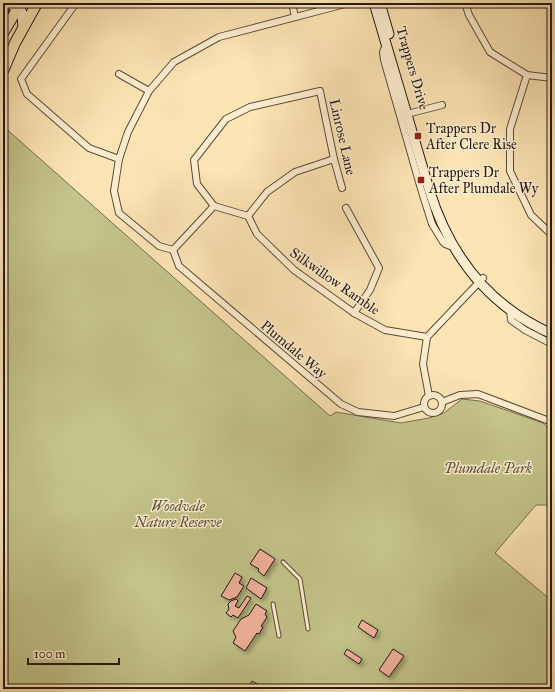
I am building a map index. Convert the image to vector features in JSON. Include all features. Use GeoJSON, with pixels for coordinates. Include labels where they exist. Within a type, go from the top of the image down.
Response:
{"type":"FeatureCollection","features":[{"type":"Feature","properties":{"kind":"main road"},"geometry":{"type":"LineString","coordinates":[[8,3],[12,6],[21,3]]}},
{"type":"Feature","properties":{"kind":"main road"},"geometry":{"type":"LineString","coordinates":[[21,3],[23,28]]}},
{"type":"Feature","properties":{"kind":"main road"},"geometry":{"type":"LineString","coordinates":[[3,33],[21,3]]}},
{"type":"Feature","properties":{"kind":"main road"},"geometry":{"type":"LineString","coordinates":[[3,71],[23,28],[37,3]]}},
{"type":"Feature","properties":{"kind":"main road","name":"Trappers Drive"},"geometry":{"type":"LineString","coordinates":[[374,3],[434,206],[453,247],[481,280],[510,309],[552,334]]}},
{"type":"Feature","properties":{"kind":"main road","name":"Trappers Drive"},"geometry":{"type":"LineString","coordinates":[[380,3],[432,186],[447,225],[481,280],[512,304],[552,329]]}},
{"type":"Feature","properties":{"kind":"main road"},"geometry":{"type":"LineString","coordinates":[[3,5],[3,14]]}},
{"type":"Feature","properties":{"kind":"street"},"geometry":{"type":"LineString","coordinates":[[76,3],[21,79],[27,94],[89,148],[119,159]]}},
{"type":"Feature","properties":{"kind":"street"},"geometry":{"type":"LineString","coordinates":[[292,3],[295,17]]}},
{"type":"Feature","properties":{"kind":"street"},"geometry":{"type":"LineString","coordinates":[[334,159],[295,172],[267,192],[248,216],[214,206],[174,250],[159,246],[119,213],[114,191],[119,159],[128,132],[149,91],[174,62],[219,37],[349,3]]}},
{"type":"Feature","properties":{"kind":"street"},"geometry":{"type":"LineString","coordinates":[[465,3],[469,15],[490,52],[527,74],[552,78]]}},
{"type":"Feature","properties":{"kind":"street"},"geometry":{"type":"LineString","coordinates":[[119,74],[149,91]]}},
{"type":"Feature","properties":{"kind":"street"},"geometry":{"type":"LineString","coordinates":[[527,74],[510,129],[510,171],[531,215],[552,235]]}},
{"type":"Feature","properties":{"kind":"street","name":"Linrose Lane"},"geometry":{"type":"LineString","coordinates":[[214,206],[197,184],[194,160],[226,119],[250,107],[320,91],[334,159],[342,188]]}},
{"type":"Feature","properties":{"kind":"street"},"geometry":{"type":"LineString","coordinates":[[411,113],[442,105]]}},
{"type":"Feature","properties":{"kind":"street"},"geometry":{"type":"LineString","coordinates":[[346,208],[379,268],[370,290],[354,313]]}},
{"type":"Feature","properties":{"kind":"street","name":"Silkwillow Ramble"},"geometry":{"type":"LineString","coordinates":[[248,216],[257,234],[294,270],[354,313],[385,330],[427,337]]}},
{"type":"Feature","properties":{"kind":"street","name":"Plumdale Way"},"geometry":{"type":"LineString","coordinates":[[174,250],[179,266],[341,404],[358,412],[394,416],[424,407]]}},
{"type":"Feature","properties":{"kind":"street"},"geometry":{"type":"LineString","coordinates":[[429,396],[423,364],[427,337],[481,280]]}},
{"type":"Feature","properties":{"kind":"street","name":"Trappers Drive"},"geometry":{"type":"LineString","coordinates":[[510,309],[511,320],[524,330],[552,344]]}},
{"type":"Feature","properties":{"kind":"street"},"geometry":{"type":"LineString","coordinates":[[442,402],[460,394],[478,394],[552,422]]}},
{"type":"Feature","properties":{"kind":"street"},"geometry":{"type":"LineString","coordinates":[[429,396],[436,396],[442,402],[440,411],[434,414],[428,412],[424,407],[424,401],[429,396]]}},
{"type":"Feature","properties":{"kind":"lane"},"geometry":{"type":"LineString","coordinates":[[283,562],[300,579],[308,629]]}},
{"type":"Feature","properties":{"kind":"lane"},"geometry":{"type":"LineString","coordinates":[[273,604],[279,636]]}},
{"type":"Feature","properties":{"kind":"green space","name":"Woodvale Nature Reserve"},"geometry":{"type":"Polygon","coordinates":[[[3,126],[330,416],[336,412],[401,423],[429,418],[444,413],[462,399],[480,401],[543,423],[550,430],[552,434],[552,495],[550,505],[536,505],[495,553],[552,601],[552,689],[3,689],[3,126]]]}},
{"type":"Feature","properties":{"kind":"building"},"geometry":{"type":"Polygon","coordinates":[[[260,549],[275,559],[264,576],[258,571],[259,569],[250,564],[260,549]]]}},
{"type":"Feature","properties":{"kind":"building"},"geometry":{"type":"Polygon","coordinates":[[[235,573],[242,577],[239,583],[244,586],[237,597],[229,600],[221,596],[235,573]]]}},
{"type":"Feature","properties":{"kind":"building"},"geometry":{"type":"Polygon","coordinates":[[[251,578],[267,588],[261,599],[246,588],[251,578]]]}},
{"type":"Feature","properties":{"kind":"building"},"geometry":{"type":"Polygon","coordinates":[[[247,596],[251,598],[238,618],[233,615],[231,617],[226,613],[229,609],[228,604],[231,601],[236,599],[238,601],[235,606],[239,608],[247,596]]]}},
{"type":"Feature","properties":{"kind":"building"},"geometry":{"type":"Polygon","coordinates":[[[256,604],[267,611],[265,614],[267,617],[261,626],[263,627],[259,634],[257,633],[245,651],[233,643],[236,637],[233,631],[241,619],[249,615],[256,604]]]}},
{"type":"Feature","properties":{"kind":"building"},"geometry":{"type":"Polygon","coordinates":[[[362,620],[378,630],[374,638],[358,627],[362,620]]]}},
{"type":"Feature","properties":{"kind":"building"},"geometry":{"type":"Polygon","coordinates":[[[347,649],[362,659],[359,664],[344,654],[347,649]]]}},
{"type":"Feature","properties":{"kind":"building"},"geometry":{"type":"Polygon","coordinates":[[[393,649],[404,656],[389,677],[379,670],[393,649]]]}},
{"type":"Feature","properties":{"kind":"building"},"geometry":{"type":"Polygon","coordinates":[[[252,681],[265,689],[248,689],[252,681]]]}},
{"type":"Feature","properties":{"kind":"place","name":"Trappers Dr After Clere Rise"},"geometry":{"type":"Point","coordinates":[418,136]}},
{"type":"Feature","properties":{"kind":"place","name":"Trappers Dr After Plumdale Wy"},"geometry":{"type":"Point","coordinates":[421,180]}},
{"type":"Feature","properties":{"kind":"park label","name":"Plumdale Park"},"geometry":{"type":"Point","coordinates":[488,468]}}]}
